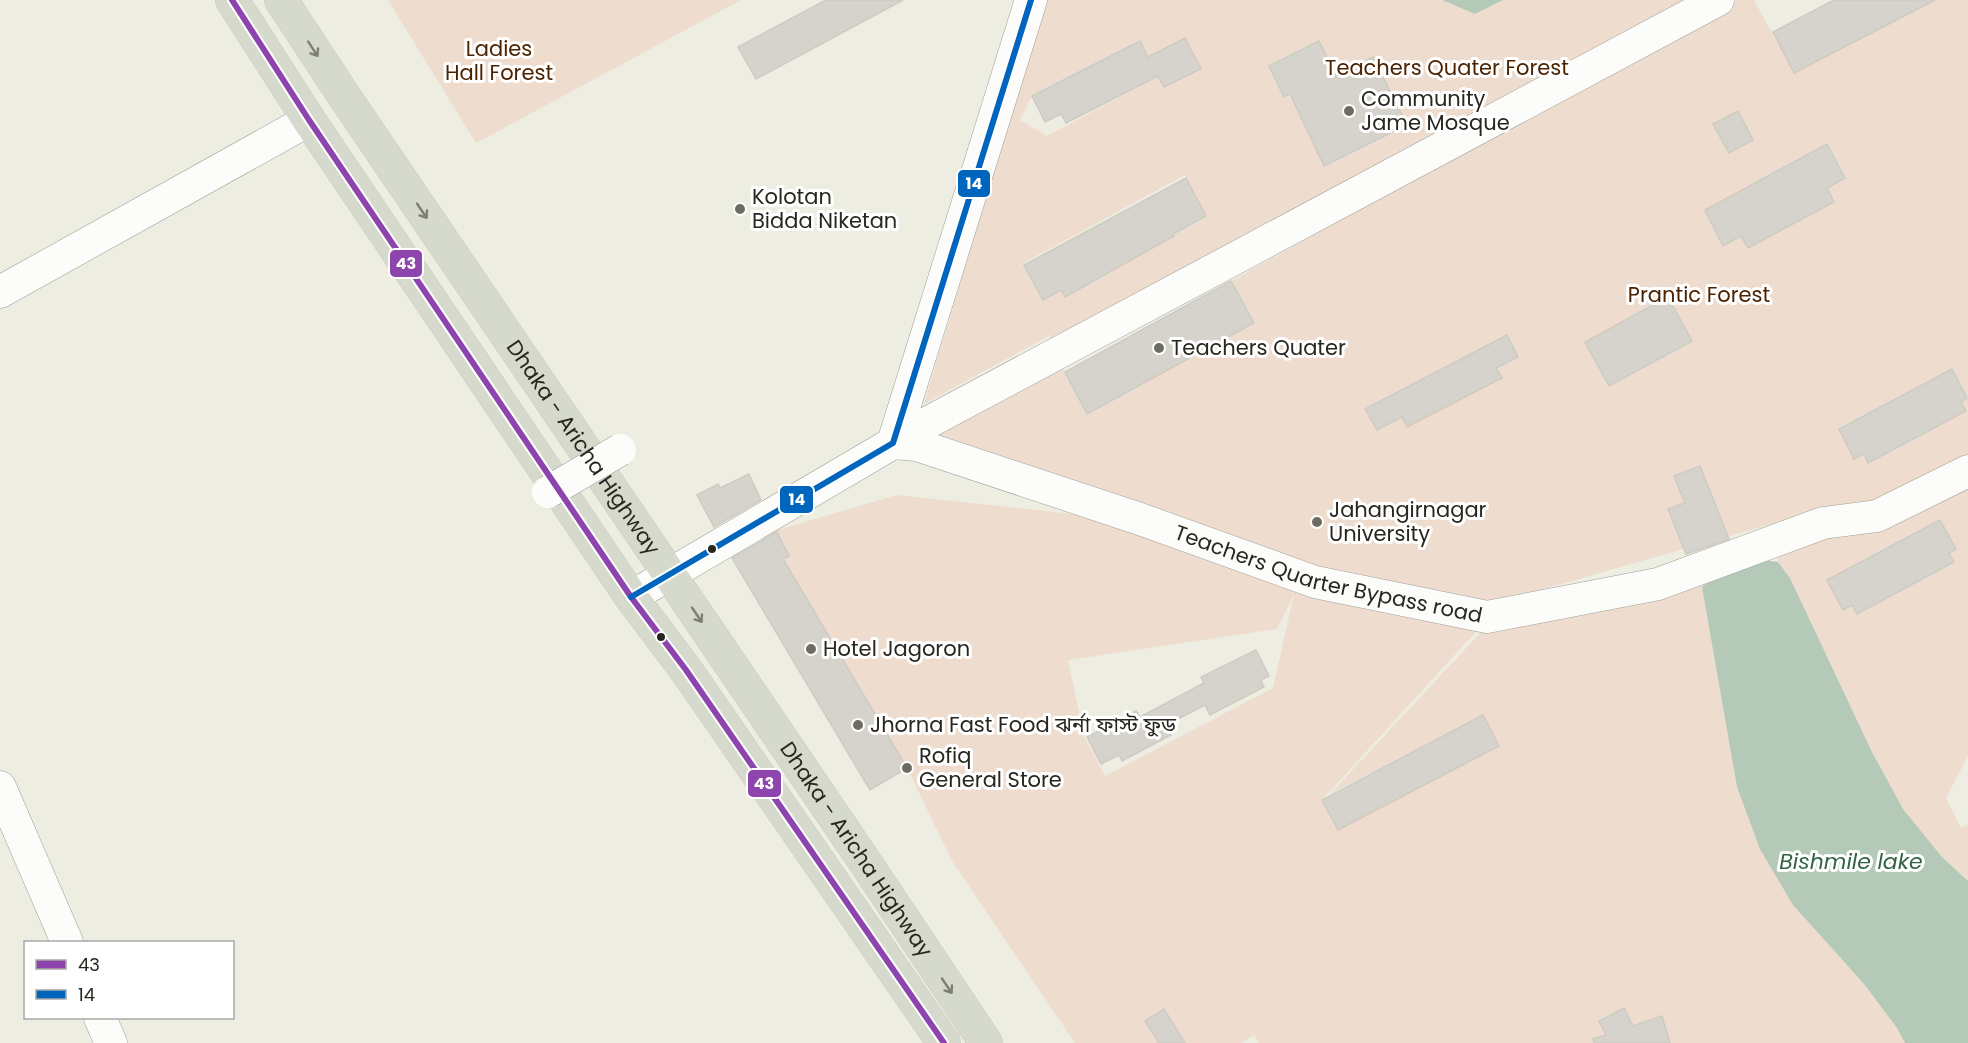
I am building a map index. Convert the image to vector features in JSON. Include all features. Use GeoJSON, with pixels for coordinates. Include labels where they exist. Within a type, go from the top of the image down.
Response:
{"type":"FeatureCollection","features":[{"type":"Feature","properties":{"kind":"highway","name":"Dhaka - Aricha Highway"},"geometry":{"type":"LineString","coordinates":[[232,0],[309,120],[631,597],[686,670],[944,1043]]}},
{"type":"Feature","properties":{"kind":"highway","name":"Dhaka - Aricha Highway"},"geometry":{"type":"LineString","coordinates":[[282,0],[344,96],[986,1043]]}},
{"type":"Feature","properties":{"kind":"street"},"geometry":{"type":"LineString","coordinates":[[893,443],[1031,0]]}},
{"type":"Feature","properties":{"kind":"street"},"geometry":{"type":"LineString","coordinates":[[631,597],[918,428],[1718,0]]}},
{"type":"Feature","properties":{"kind":"street"},"geometry":{"type":"LineString","coordinates":[[0,292],[309,120]]}},
{"type":"Feature","properties":{"kind":"street","name":"Teachers Quarter Bypass road"},"geometry":{"type":"LineString","coordinates":[[893,443],[917,445],[1140,519],[1315,582],[1487,617],[1658,584],[1823,523],[1877,516],[1968,471]]}},
{"type":"Feature","properties":{"kind":"street"},"geometry":{"type":"LineString","coordinates":[[548,492],[620,450]]}},
{"type":"Feature","properties":{"kind":"street"},"geometry":{"type":"LineString","coordinates":[[0,788],[67,941]]}},
{"type":"Feature","properties":{"kind":"street"},"geometry":{"type":"LineString","coordinates":[[101,1019],[111,1043]]}},
{"type":"Feature","properties":{"kind":"green space","name":"Ladies Hall Forest"},"geometry":{"type":"Polygon","coordinates":[[[388,0],[741,0],[476,143],[388,0]]]}},
{"type":"Feature","properties":{"kind":"green space","name":"Teachers Quater Forest"},"geometry":{"type":"Polygon","coordinates":[[[1045,0],[1442,0],[1475,14],[1503,0],[1696,0],[1054,345],[1049,336],[924,404],[1045,0]],[[1139,41],[1032,96],[1020,120],[1047,136],[1161,75],[1139,41]],[[1319,41],[1269,66],[1284,97],[1291,97],[1325,166],[1406,125],[1373,57],[1334,72],[1319,41]],[[1185,175],[1018,266],[1024,265],[1043,300],[1061,290],[1065,296],[1116,269],[1109,254],[1132,260],[1174,236],[1168,224],[1186,227],[1206,216],[1185,175]]]}},
{"type":"Feature","properties":{"kind":"green space","name":"Prantic Forest"},"geometry":{"type":"Polygon","coordinates":[[[1737,0],[1754,0],[1794,73],[1934,0],[1968,0],[1968,471],[1903,505],[1825,509],[1487,605],[1315,568],[912,439],[1058,359],[1088,414],[1254,323],[1231,281],[1737,0]]]}},
{"type":"Feature","properties":{"kind":"green space"},"geometry":{"type":"Polygon","coordinates":[[[1968,484],[1968,756],[1946,798],[1961,828],[1968,824],[1968,881],[1942,857],[1903,809],[1871,750],[1790,578],[1778,562],[1776,541],[1968,484]]]}},
{"type":"Feature","properties":{"kind":"green space"},"geometry":{"type":"Polygon","coordinates":[[[897,495],[1082,515],[1483,624],[1322,800],[1338,830],[1499,746],[1483,716],[1330,794],[1482,631],[1715,578],[1702,587],[1737,787],[1793,905],[1864,984],[1897,1028],[1905,1043],[1259,1043],[1254,1035],[1241,1043],[1075,1043],[952,861],[907,768],[767,533],[897,495]],[[1294,594],[1277,629],[1068,660],[1084,737],[1105,776],[1273,688],[1294,594]]]}},
{"type":"Feature","properties":{"kind":"water"},"geometry":{"type":"Polygon","coordinates":[[[1442,0],[1503,0],[1475,14],[1442,0]]]}},
{"type":"Feature","properties":{"kind":"water","name":"Bishmile lake"},"geometry":{"type":"Polygon","coordinates":[[[1764,560],[1778,562],[1790,578],[1871,750],[1903,809],[1942,857],[1968,881],[1968,1043],[1905,1043],[1897,1028],[1864,984],[1793,905],[1760,849],[1737,787],[1702,587],[1715,578],[1764,560]]]}},
{"type":"Feature","properties":{"kind":"building"},"geometry":{"type":"Polygon","coordinates":[[[826,0],[903,0],[756,79],[738,47],[826,0]]]}},
{"type":"Feature","properties":{"kind":"building"},"geometry":{"type":"Polygon","coordinates":[[[1834,0],[1935,0],[1794,73],[1773,32],[1834,0]]]}},
{"type":"Feature","properties":{"kind":"building"},"geometry":{"type":"Polygon","coordinates":[[[1185,38],[1201,69],[1164,87],[1158,76],[1066,123],[1061,114],[1045,122],[1032,96],[1140,41],[1148,57],[1185,38]]]}},
{"type":"Feature","properties":{"kind":"building","name":"Community Jame Mosque"},"geometry":{"type":"Polygon","coordinates":[[[1319,41],[1336,75],[1373,57],[1407,125],[1324,166],[1290,94],[1284,97],[1269,66],[1319,41]]]}},
{"type":"Feature","properties":{"kind":"building"},"geometry":{"type":"Polygon","coordinates":[[[1738,111],[1753,140],[1729,153],[1713,124],[1738,111]]]}},
{"type":"Feature","properties":{"kind":"building"},"geometry":{"type":"Polygon","coordinates":[[[1827,144],[1845,178],[1827,188],[1834,202],[1748,248],[1741,236],[1723,246],[1705,210],[1827,144]]]}},
{"type":"Feature","properties":{"kind":"building"},"geometry":{"type":"Polygon","coordinates":[[[1186,178],[1206,216],[1065,297],[1061,290],[1043,300],[1024,265],[1186,178]]]}},
{"type":"Feature","properties":{"kind":"building","name":"Teachers Quater"},"geometry":{"type":"Polygon","coordinates":[[[1231,281],[1254,323],[1087,414],[1065,372],[1231,281]]]}},
{"type":"Feature","properties":{"kind":"building"},"geometry":{"type":"Polygon","coordinates":[[[1668,297],[1692,341],[1609,386],[1585,342],[1668,297]]]}},
{"type":"Feature","properties":{"kind":"building"},"geometry":{"type":"Polygon","coordinates":[[[1507,335],[1518,357],[1496,368],[1502,378],[1407,427],[1402,417],[1377,430],[1365,409],[1507,335]]]}},
{"type":"Feature","properties":{"kind":"building"},"geometry":{"type":"Polygon","coordinates":[[[1952,369],[1967,398],[1961,402],[1966,411],[1868,463],[1864,454],[1854,459],[1839,429],[1952,369]]]}},
{"type":"Feature","properties":{"kind":"building"},"geometry":{"type":"Polygon","coordinates":[[[1700,466],[1729,539],[1686,554],[1668,509],[1685,503],[1674,476],[1700,466]]]}},
{"type":"Feature","properties":{"kind":"building"},"geometry":{"type":"Polygon","coordinates":[[[749,474],[761,500],[714,527],[697,495],[718,484],[720,488],[749,474]]]}},
{"type":"Feature","properties":{"kind":"building"},"geometry":{"type":"Polygon","coordinates":[[[1940,520],[1956,549],[1949,553],[1954,562],[1857,614],[1852,605],[1843,610],[1827,580],[1940,520]]]}},
{"type":"Feature","properties":{"kind":"building"},"geometry":{"type":"Polygon","coordinates":[[[777,532],[789,556],[783,559],[907,768],[870,790],[732,558],[777,532]]]}},
{"type":"Feature","properties":{"kind":"building"},"geometry":{"type":"Polygon","coordinates":[[[1256,650],[1269,676],[1261,680],[1264,687],[1210,715],[1205,705],[1166,725],[1171,735],[1122,761],[1119,755],[1101,764],[1087,737],[1136,711],[1140,717],[1204,683],[1201,677],[1256,650]]]}},
{"type":"Feature","properties":{"kind":"building"},"geometry":{"type":"Polygon","coordinates":[[[1483,715],[1499,746],[1338,830],[1322,800],[1483,715]]]}},
{"type":"Feature","properties":{"kind":"building"},"geometry":{"type":"Polygon","coordinates":[[[1624,1008],[1633,1026],[1662,1016],[1670,1043],[1594,1043],[1593,1039],[1606,1035],[1599,1021],[1624,1008]]]}},
{"type":"Feature","properties":{"kind":"building"},"geometry":{"type":"Polygon","coordinates":[[[1164,1009],[1185,1043],[1159,1043],[1145,1021],[1164,1009]]]}},
{"type":"Feature","properties":{"kind":"transit line","name":"43"},"geometry":{"type":"LineString","coordinates":[[232,0],[309,120],[631,597],[686,670],[944,1043]]}},
{"type":"Feature","properties":{"kind":"transit line","name":"14"},"geometry":{"type":"LineString","coordinates":[[631,597],[893,443],[1031,0]]}},
{"type":"Feature","properties":{"kind":"place","name":"Community Jame Mosque"},"geometry":{"type":"Point","coordinates":[1349,111]}},
{"type":"Feature","properties":{"kind":"place","name":"Kolotan Bidda Niketan"},"geometry":{"type":"Point","coordinates":[740,209]}},
{"type":"Feature","properties":{"kind":"place","name":"Teachers Quater"},"geometry":{"type":"Point","coordinates":[1159,348]}},
{"type":"Feature","properties":{"kind":"place","name":"Jahangirnagar University"},"geometry":{"type":"Point","coordinates":[1317,522]}},
{"type":"Feature","properties":{"kind":"place","name":"Hotel Jagoron"},"geometry":{"type":"Point","coordinates":[811,649]}},
{"type":"Feature","properties":{"kind":"place","name":"Jhorna Fast Food ঝর্না ফাস্ট ফুড"},"geometry":{"type":"Point","coordinates":[858,725]}},
{"type":"Feature","properties":{"kind":"place","name":"Rofiq General Store"},"geometry":{"type":"Point","coordinates":[907,768]}}]}
